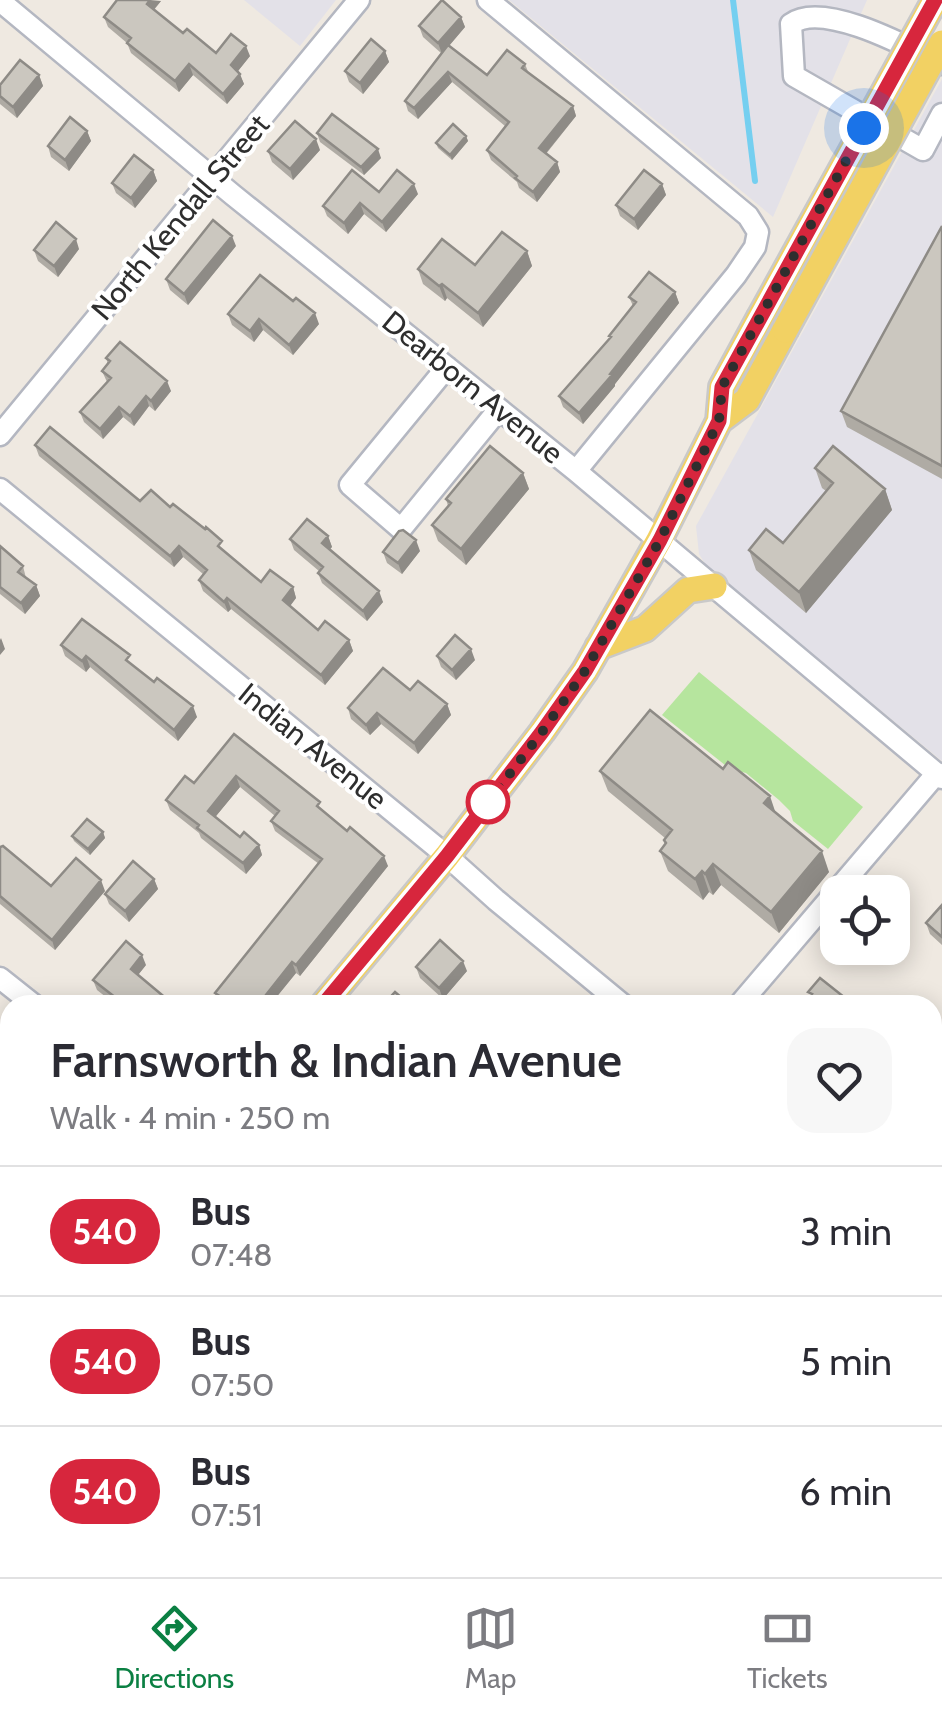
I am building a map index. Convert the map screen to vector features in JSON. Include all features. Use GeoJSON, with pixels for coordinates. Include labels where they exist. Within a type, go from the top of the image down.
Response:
{"type":"FeatureCollection","features":[{"type":"Feature","properties":{"kind":"main road"},"geometry":{"type":"LineString","coordinates":[[331,995],[447,856],[542,732],[598,647],[660,540],[719,421],[722,387],[935,0]]}},
{"type":"Feature","properties":{"kind":"main road"},"geometry":{"type":"LineString","coordinates":[[719,421],[747,400],[942,42]]}},
{"type":"Feature","properties":{"kind":"main road"},"geometry":{"type":"LineString","coordinates":[[598,647],[645,629],[688,590],[714,586]]}},
{"type":"Feature","properties":{"kind":"street"},"geometry":{"type":"LineString","coordinates":[[488,0],[748,216],[758,232],[745,261],[576,470]]}},
{"type":"Feature","properties":{"kind":"street","name":"Dearborn Avenue"},"geometry":{"type":"LineString","coordinates":[[0,1],[212,178],[576,470],[939,775]]}},
{"type":"Feature","properties":{"kind":"street","name":"North Kendall Street"},"geometry":{"type":"LineString","coordinates":[[0,435],[354,2]]}},
{"type":"Feature","properties":{"kind":"street"},"geometry":{"type":"LineString","coordinates":[[942,64],[864,24],[825,16],[798,18],[791,24],[794,76],[923,150],[942,114]]}},
{"type":"Feature","properties":{"kind":"street"},"geometry":{"type":"LineString","coordinates":[[447,366],[350,485],[401,528],[499,408]]}},
{"type":"Feature","properties":{"kind":"street","name":"Indian Avenue"},"geometry":{"type":"LineString","coordinates":[[0,489],[612,995]]}},
{"type":"Feature","properties":{"kind":"street"},"geometry":{"type":"LineString","coordinates":[[748,995],[939,775]]}},
{"type":"Feature","properties":{"kind":"street"},"geometry":{"type":"LineString","coordinates":[[0,978],[21,995]]}},
{"type":"Feature","properties":{"kind":"shaded area"},"geometry":{"type":"Polygon","coordinates":[[[244,0],[336,0],[300,46],[244,0]]]}},
{"type":"Feature","properties":{"kind":"shaded area"},"geometry":{"type":"Polygon","coordinates":[[[509,0],[867,0],[773,217],[509,0]]]}},
{"type":"Feature","properties":{"kind":"shaded area"},"geometry":{"type":"Polygon","coordinates":[[[942,79],[942,761],[707,567],[699,554],[696,526],[942,79]]]}},
{"type":"Feature","properties":{"kind":"green space"},"geometry":{"type":"Polygon","coordinates":[[[699,672],[863,807],[828,849],[793,821],[790,811],[746,773],[730,769],[662,715],[699,672]]]}},
{"type":"Feature","properties":{"kind":"building"},"geometry":{"type":"Polygon","coordinates":[[[117,0],[150,0],[147,4],[183,33],[187,29],[216,53],[231,34],[246,46],[231,65],[240,74],[223,94],[189,64],[175,81],[127,43],[131,38],[104,17],[117,0]]]}},
{"type":"Feature","properties":{"kind":"building"},"geometry":{"type":"Polygon","coordinates":[[[442,0],[461,17],[438,43],[419,26],[442,0]]]}},
{"type":"Feature","properties":{"kind":"building"},"geometry":{"type":"Polygon","coordinates":[[[371,39],[385,51],[360,83],[345,71],[371,39]]]}},
{"type":"Feature","properties":{"kind":"building"},"geometry":{"type":"Polygon","coordinates":[[[448,45],[487,75],[507,50],[525,64],[522,68],[573,106],[539,148],[557,162],[533,192],[487,150],[509,122],[448,72],[414,108],[405,101],[448,45]]]}},
{"type":"Feature","properties":{"kind":"building"},"geometry":{"type":"Polygon","coordinates":[[[20,60],[39,75],[13,107],[0,96],[0,85],[20,60]]]}},
{"type":"Feature","properties":{"kind":"building"},"geometry":{"type":"Polygon","coordinates":[[[332,114],[378,149],[361,167],[317,133],[332,114]]]}},
{"type":"Feature","properties":{"kind":"building"},"geometry":{"type":"Polygon","coordinates":[[[70,117],[87,131],[65,160],[48,146],[70,117]]]}},
{"type":"Feature","properties":{"kind":"building"},"geometry":{"type":"Polygon","coordinates":[[[295,121],[316,139],[290,169],[268,151],[295,121]]]}},
{"type":"Feature","properties":{"kind":"building"},"geometry":{"type":"Polygon","coordinates":[[[453,124],[466,136],[450,155],[436,143],[453,124]]]}},
{"type":"Feature","properties":{"kind":"building"},"geometry":{"type":"Polygon","coordinates":[[[134,155],[153,170],[131,198],[112,183],[134,155]]]}},
{"type":"Feature","properties":{"kind":"building"},"geometry":{"type":"Polygon","coordinates":[[[352,170],[379,192],[397,170],[414,184],[382,222],[360,203],[344,223],[323,206],[352,170]]]}},
{"type":"Feature","properties":{"kind":"building"},"geometry":{"type":"Polygon","coordinates":[[[644,170],[662,184],[634,219],[616,205],[644,170]]]}},
{"type":"Feature","properties":{"kind":"building"},"geometry":{"type":"Polygon","coordinates":[[[213,220],[232,236],[184,294],[166,279],[213,220]]]}},
{"type":"Feature","properties":{"kind":"building"},"geometry":{"type":"Polygon","coordinates":[[[56,222],[76,239],[54,266],[34,250],[56,222]]]}},
{"type":"Feature","properties":{"kind":"building"},"geometry":{"type":"Polygon","coordinates":[[[942,226],[942,466],[841,411],[942,226]]]}},
{"type":"Feature","properties":{"kind":"building"},"geometry":{"type":"Polygon","coordinates":[[[502,232],[527,251],[478,313],[418,269],[442,239],[475,265],[502,232]]]}},
{"type":"Feature","properties":{"kind":"building"},"geometry":{"type":"Polygon","coordinates":[[[649,272],[675,292],[579,413],[559,396],[611,337],[636,302],[629,297],[649,272]]]}},
{"type":"Feature","properties":{"kind":"building"},"geometry":{"type":"Polygon","coordinates":[[[260,275],[315,313],[289,345],[259,319],[250,331],[228,314],[260,275]]]}},
{"type":"Feature","properties":{"kind":"building"},"geometry":{"type":"Polygon","coordinates":[[[120,342],[167,381],[151,401],[146,396],[130,416],[119,407],[100,429],[80,412],[111,378],[102,371],[110,361],[106,358],[120,342]]]}},
{"type":"Feature","properties":{"kind":"building"},"geometry":{"type":"Polygon","coordinates":[[[50,427],[140,501],[151,490],[170,507],[173,504],[206,527],[222,541],[218,546],[261,582],[270,570],[293,587],[283,600],[318,630],[325,621],[349,640],[321,675],[227,598],[224,602],[199,580],[207,570],[179,546],[170,556],[35,445],[50,427]]]}},
{"type":"Feature","properties":{"kind":"building"},"geometry":{"type":"Polygon","coordinates":[[[490,446],[523,473],[461,549],[432,525],[451,503],[446,499],[490,446]]]}},
{"type":"Feature","properties":{"kind":"building"},"geometry":{"type":"Polygon","coordinates":[[[833,446],[885,489],[799,592],[749,550],[766,529],[783,543],[833,483],[815,468],[833,446]]]}},
{"type":"Feature","properties":{"kind":"building"},"geometry":{"type":"Polygon","coordinates":[[[307,519],[328,536],[322,543],[379,591],[363,611],[318,573],[323,567],[290,539],[307,519]]]}},
{"type":"Feature","properties":{"kind":"building"},"geometry":{"type":"Polygon","coordinates":[[[403,530],[416,540],[398,563],[383,552],[403,530]]]}},
{"type":"Feature","properties":{"kind":"building"},"geometry":{"type":"Polygon","coordinates":[[[0,546],[23,566],[18,572],[36,585],[21,603],[0,587],[0,546]]]}},
{"type":"Feature","properties":{"kind":"building"},"geometry":{"type":"Polygon","coordinates":[[[82,619],[130,655],[126,660],[154,682],[157,678],[193,706],[174,730],[86,656],[82,661],[61,645],[82,619]]]}},
{"type":"Feature","properties":{"kind":"building"},"geometry":{"type":"Polygon","coordinates":[[[455,635],[471,649],[452,670],[437,656],[455,635]]]}},
{"type":"Feature","properties":{"kind":"building"},"geometry":{"type":"Polygon","coordinates":[[[383,668],[410,690],[418,681],[447,704],[414,743],[377,713],[366,725],[348,708],[383,668]]]}},
{"type":"Feature","properties":{"kind":"building"},"geometry":{"type":"Polygon","coordinates":[[[650,710],[723,769],[728,762],[770,796],[764,803],[822,851],[771,912],[713,864],[695,879],[660,851],[672,830],[600,771],[650,710]]]}},
{"type":"Feature","properties":{"kind":"building"},"geometry":{"type":"Polygon","coordinates":[[[234,734],[320,802],[317,806],[347,831],[350,827],[384,856],[296,965],[292,962],[266,995],[215,993],[322,859],[271,821],[279,811],[236,776],[208,811],[240,837],[244,832],[259,845],[243,863],[166,800],[185,776],[194,783],[234,734]]]}},
{"type":"Feature","properties":{"kind":"building"},"geometry":{"type":"Polygon","coordinates":[[[87,819],[103,832],[88,849],[72,836],[87,819]]]}},
{"type":"Feature","properties":{"kind":"building"},"geometry":{"type":"Polygon","coordinates":[[[3,846],[51,886],[76,858],[101,880],[52,940],[0,896],[3,846]]]}},
{"type":"Feature","properties":{"kind":"building"},"geometry":{"type":"Polygon","coordinates":[[[133,861],[154,879],[125,911],[105,894],[133,861]]]}},
{"type":"Feature","properties":{"kind":"building"},"geometry":{"type":"Polygon","coordinates":[[[942,905],[942,937],[926,923],[942,905]]]}},
{"type":"Feature","properties":{"kind":"building"},"geometry":{"type":"Polygon","coordinates":[[[440,940],[463,961],[439,988],[416,967],[440,940]]]}},
{"type":"Feature","properties":{"kind":"building"},"geometry":{"type":"Polygon","coordinates":[[[126,941],[142,955],[131,969],[162,995],[112,995],[93,980],[126,941]]]}},
{"type":"Feature","properties":{"kind":"building"},"geometry":{"type":"Polygon","coordinates":[[[820,978],[841,995],[811,995],[808,992],[820,978]]]}},
{"type":"Feature","properties":{"kind":"waterway"},"geometry":{"type":"LineString","coordinates":[[733,0],[755,181]]}},
{"type":"Feature","properties":{"kind":"bus line","name":"540"},"geometry":{"type":"LineString","coordinates":[[331,995],[447,856],[585,671],[660,540],[719,421],[722,387],[935,0]]}},
{"type":"Feature","properties":{"kind":"route"},"geometry":{"type":"LineString","coordinates":[[488,802],[585,671],[660,540],[719,421],[722,387],[864,128]]}}]}
